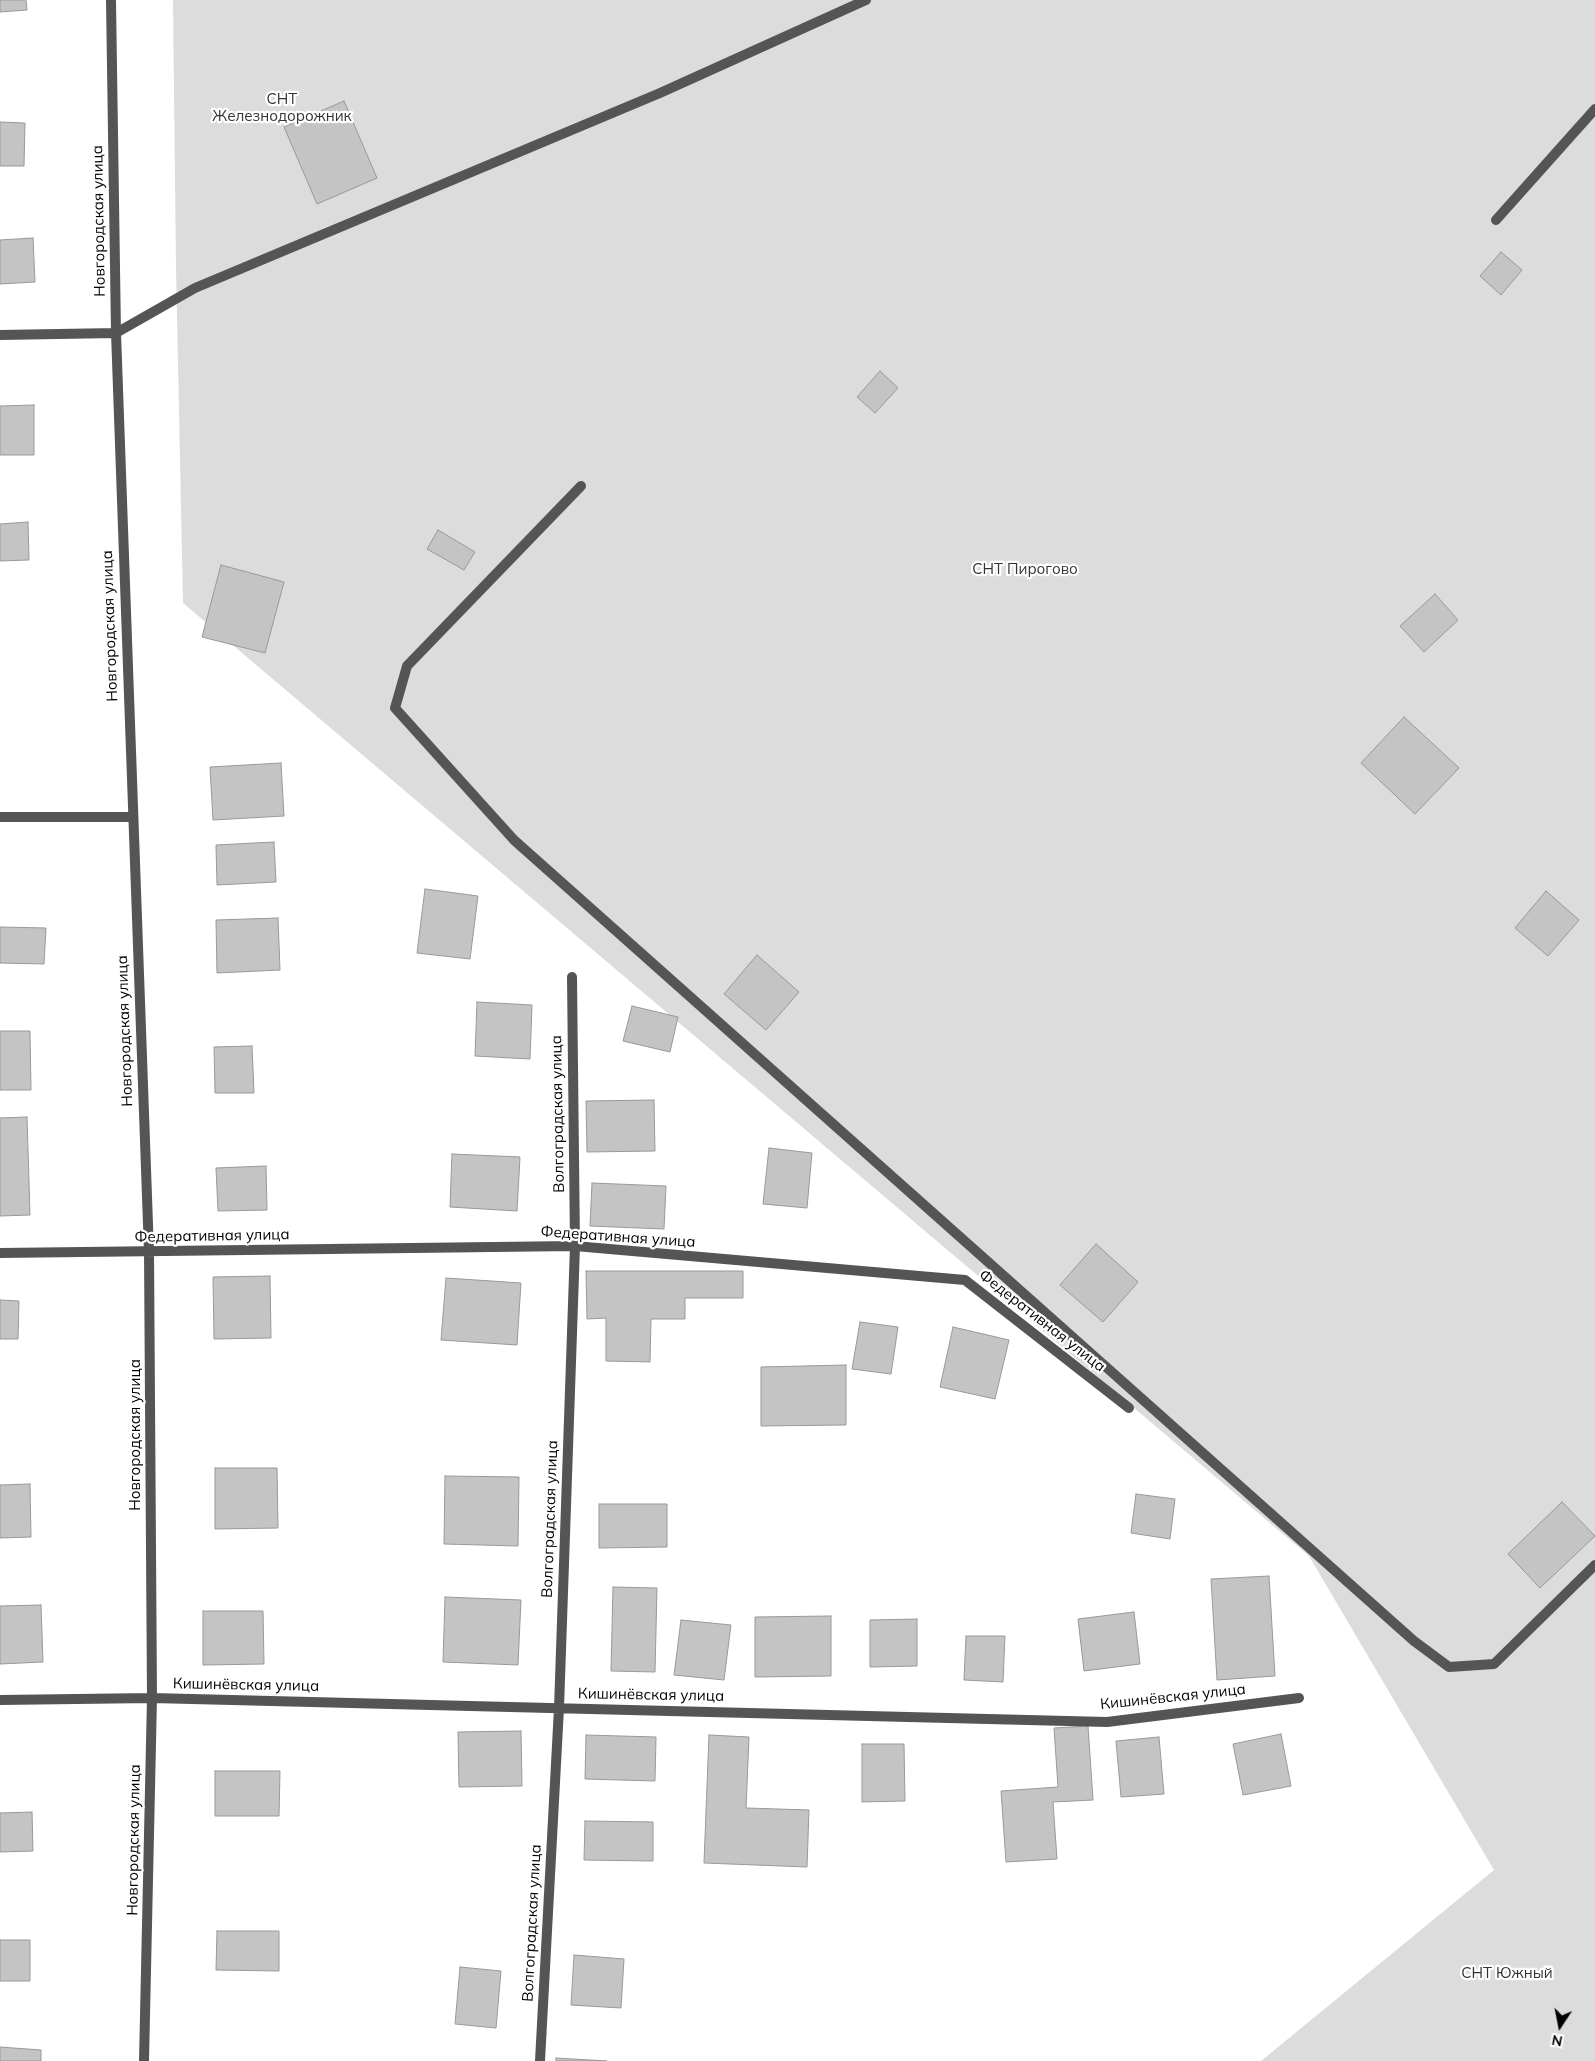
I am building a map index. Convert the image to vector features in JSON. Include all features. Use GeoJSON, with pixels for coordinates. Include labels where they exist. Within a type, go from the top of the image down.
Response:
{"type":"FeatureCollection","features":[{"type":"Feature","properties":{"kind":"street","name":"Новгородская улица"},"geometry":{"type":"LineString","coordinates":[[111,0],[116,333],[149,1252],[152,1698],[144,2061]]}},
{"type":"Feature","properties":{"kind":"street"},"geometry":{"type":"LineString","coordinates":[[0,335],[116,333],[196,288],[660,93],[866,0]]}},
{"type":"Feature","properties":{"kind":"street"},"geometry":{"type":"LineString","coordinates":[[1496,220],[1595,108]]}},
{"type":"Feature","properties":{"kind":"street"},"geometry":{"type":"LineString","coordinates":[[581,486],[407,666],[395,708],[514,840],[1406,1634],[1449,1667],[1494,1664],[1595,1565]]}},
{"type":"Feature","properties":{"kind":"street"},"geometry":{"type":"LineString","coordinates":[[0,816],[132,817]]}},
{"type":"Feature","properties":{"kind":"street","name":"Волгоградская улица"},"geometry":{"type":"LineString","coordinates":[[540,2061],[559,1708],[575,1246],[572,977]]}},
{"type":"Feature","properties":{"kind":"street","name":"Федеративная улица"},"geometry":{"type":"LineString","coordinates":[[0,1253],[575,1246],[965,1280],[1129,1408]]}},
{"type":"Feature","properties":{"kind":"street","name":"Кишинёвская улица"},"geometry":{"type":"LineString","coordinates":[[0,1700],[152,1698],[1107,1722],[1299,1698]]}},
{"type":"Feature","properties":{"kind":"green space","name":"СНТ Пирогово"},"geometry":{"type":"Polygon","coordinates":[[[173,0],[1595,0],[1595,2061],[1261,2061],[1494,1870],[1309,1556],[183,603],[173,0]]]}},
{"type":"Feature","properties":{"kind":"building"},"geometry":{"type":"Polygon","coordinates":[[[0,0],[26,0],[27,10],[0,12],[0,0]]]}},
{"type":"Feature","properties":{"kind":"building"},"geometry":{"type":"Polygon","coordinates":[[[344,101],[377,178],[317,204],[284,127],[344,101]]]}},
{"type":"Feature","properties":{"kind":"building"},"geometry":{"type":"Polygon","coordinates":[[[0,122],[25,123],[24,166],[0,166],[0,122]]]}},
{"type":"Feature","properties":{"kind":"building"},"geometry":{"type":"Polygon","coordinates":[[[33,238],[35,282],[0,284],[0,240],[33,238]]]}},
{"type":"Feature","properties":{"kind":"building"},"geometry":{"type":"Polygon","coordinates":[[[1501,252],[1522,270],[1501,295],[1480,276],[1501,252]]]}},
{"type":"Feature","properties":{"kind":"building"},"geometry":{"type":"Polygon","coordinates":[[[880,371],[898,388],[875,413],[857,397],[880,371]]]}},
{"type":"Feature","properties":{"kind":"building"},"geometry":{"type":"Polygon","coordinates":[[[34,405],[34,455],[0,455],[0,406],[34,405]]]}},
{"type":"Feature","properties":{"kind":"building"},"geometry":{"type":"Polygon","coordinates":[[[28,522],[29,560],[0,561],[0,524],[28,522]]]}},
{"type":"Feature","properties":{"kind":"building"},"geometry":{"type":"Polygon","coordinates":[[[438,530],[475,552],[464,570],[427,549],[438,530]]]}},
{"type":"Feature","properties":{"kind":"building"},"geometry":{"type":"Polygon","coordinates":[[[221,565],[284,582],[265,653],[202,637],[221,565]]]}},
{"type":"Feature","properties":{"kind":"building"},"geometry":{"type":"Polygon","coordinates":[[[1435,594],[1458,620],[1424,652],[1400,626],[1435,594]]]}},
{"type":"Feature","properties":{"kind":"building"},"geometry":{"type":"Polygon","coordinates":[[[1404,717],[1459,768],[1415,814],[1361,763],[1404,717]]]}},
{"type":"Feature","properties":{"kind":"building"},"geometry":{"type":"Polygon","coordinates":[[[281,763],[284,816],[213,820],[210,767],[281,763]]]}},
{"type":"Feature","properties":{"kind":"building"},"geometry":{"type":"Polygon","coordinates":[[[274,842],[276,882],[217,885],[216,845],[274,842]]]}},
{"type":"Feature","properties":{"kind":"building"},"geometry":{"type":"Polygon","coordinates":[[[425,889],[478,896],[470,959],[417,953],[425,889]]]}},
{"type":"Feature","properties":{"kind":"building"},"geometry":{"type":"Polygon","coordinates":[[[1546,891],[1579,920],[1548,956],[1515,928],[1546,891]]]}},
{"type":"Feature","properties":{"kind":"building"},"geometry":{"type":"Polygon","coordinates":[[[278,918],[280,970],[217,973],[216,920],[278,918]]]}},
{"type":"Feature","properties":{"kind":"building"},"geometry":{"type":"Polygon","coordinates":[[[0,927],[46,928],[44,964],[0,963],[0,927]]]}},
{"type":"Feature","properties":{"kind":"building"},"geometry":{"type":"Polygon","coordinates":[[[757,955],[799,992],[766,1030],[724,994],[757,955]]]}},
{"type":"Feature","properties":{"kind":"building"},"geometry":{"type":"Polygon","coordinates":[[[477,1002],[532,1005],[530,1059],[475,1056],[477,1002]]]}},
{"type":"Feature","properties":{"kind":"building"},"geometry":{"type":"Polygon","coordinates":[[[632,1006],[678,1017],[670,1052],[623,1041],[632,1006]]]}},
{"type":"Feature","properties":{"kind":"building"},"geometry":{"type":"Polygon","coordinates":[[[0,1031],[30,1031],[31,1090],[0,1090],[0,1031]]]}},
{"type":"Feature","properties":{"kind":"building"},"geometry":{"type":"Polygon","coordinates":[[[252,1046],[254,1093],[215,1093],[214,1047],[252,1046]]]}},
{"type":"Feature","properties":{"kind":"building"},"geometry":{"type":"Polygon","coordinates":[[[654,1100],[655,1151],[587,1152],[586,1101],[654,1100]]]}},
{"type":"Feature","properties":{"kind":"building"},"geometry":{"type":"Polygon","coordinates":[[[27,1117],[30,1215],[0,1216],[0,1118],[27,1117]]]}},
{"type":"Feature","properties":{"kind":"building"},"geometry":{"type":"Polygon","coordinates":[[[769,1148],[812,1153],[807,1208],[763,1204],[769,1148]]]}},
{"type":"Feature","properties":{"kind":"building"},"geometry":{"type":"Polygon","coordinates":[[[452,1154],[520,1157],[517,1211],[450,1207],[452,1154]]]}},
{"type":"Feature","properties":{"kind":"building"},"geometry":{"type":"Polygon","coordinates":[[[266,1166],[267,1210],[218,1211],[216,1168],[266,1166]]]}},
{"type":"Feature","properties":{"kind":"building"},"geometry":{"type":"Polygon","coordinates":[[[592,1183],[666,1186],[664,1229],[590,1226],[592,1183]]]}},
{"type":"Feature","properties":{"kind":"building"},"geometry":{"type":"Polygon","coordinates":[[[1096,1244],[1138,1282],[1103,1322],[1060,1285],[1096,1244]]]}},
{"type":"Feature","properties":{"kind":"building"},"geometry":{"type":"Polygon","coordinates":[[[586,1271],[743,1271],[743,1298],[685,1298],[685,1319],[651,1319],[650,1362],[606,1361],[606,1318],[587,1319],[586,1271]]]}},
{"type":"Feature","properties":{"kind":"building"},"geometry":{"type":"Polygon","coordinates":[[[270,1276],[271,1338],[214,1339],[213,1277],[270,1276]]]}},
{"type":"Feature","properties":{"kind":"building"},"geometry":{"type":"Polygon","coordinates":[[[446,1278],[521,1283],[517,1345],[441,1340],[446,1278]]]}},
{"type":"Feature","properties":{"kind":"building"},"geometry":{"type":"Polygon","coordinates":[[[0,1300],[19,1301],[18,1339],[0,1339],[0,1300]]]}},
{"type":"Feature","properties":{"kind":"building"},"geometry":{"type":"Polygon","coordinates":[[[860,1322],[898,1327],[891,1374],[852,1369],[860,1322]]]}},
{"type":"Feature","properties":{"kind":"building"},"geometry":{"type":"Polygon","coordinates":[[[953,1327],[1009,1340],[995,1399],[940,1387],[953,1327]]]}},
{"type":"Feature","properties":{"kind":"building"},"geometry":{"type":"Polygon","coordinates":[[[846,1365],[846,1425],[761,1426],[761,1367],[846,1365]]]}},
{"type":"Feature","properties":{"kind":"building"},"geometry":{"type":"Polygon","coordinates":[[[215,1468],[277,1468],[278,1528],[215,1529],[215,1468]]]}},
{"type":"Feature","properties":{"kind":"building"},"geometry":{"type":"Polygon","coordinates":[[[445,1476],[519,1477],[518,1546],[444,1544],[445,1476]]]}},
{"type":"Feature","properties":{"kind":"building"},"geometry":{"type":"Polygon","coordinates":[[[30,1484],[31,1537],[0,1538],[0,1485],[30,1484]]]}},
{"type":"Feature","properties":{"kind":"building"},"geometry":{"type":"Polygon","coordinates":[[[1136,1494],[1175,1499],[1170,1539],[1131,1533],[1136,1494]]]}},
{"type":"Feature","properties":{"kind":"building"},"geometry":{"type":"Polygon","coordinates":[[[1562,1502],[1595,1536],[1540,1588],[1508,1554],[1562,1502]]]}},
{"type":"Feature","properties":{"kind":"building"},"geometry":{"type":"Polygon","coordinates":[[[599,1504],[667,1504],[667,1547],[599,1548],[599,1504]]]}},
{"type":"Feature","properties":{"kind":"building"},"geometry":{"type":"Polygon","coordinates":[[[1269,1576],[1275,1676],[1217,1680],[1211,1579],[1269,1576]]]}},
{"type":"Feature","properties":{"kind":"building"},"geometry":{"type":"Polygon","coordinates":[[[613,1587],[657,1588],[655,1672],[611,1671],[613,1587]]]}},
{"type":"Feature","properties":{"kind":"building"},"geometry":{"type":"Polygon","coordinates":[[[445,1597],[521,1600],[518,1665],[443,1662],[445,1597]]]}},
{"type":"Feature","properties":{"kind":"building"},"geometry":{"type":"Polygon","coordinates":[[[41,1605],[43,1662],[0,1664],[0,1606],[41,1605]]]}},
{"type":"Feature","properties":{"kind":"building"},"geometry":{"type":"Polygon","coordinates":[[[203,1611],[263,1611],[264,1664],[203,1665],[203,1611]]]}},
{"type":"Feature","properties":{"kind":"building"},"geometry":{"type":"Polygon","coordinates":[[[1134,1612],[1140,1664],[1084,1671],[1078,1619],[1134,1612]]]}},
{"type":"Feature","properties":{"kind":"building"},"geometry":{"type":"Polygon","coordinates":[[[831,1616],[831,1676],[755,1677],[755,1617],[831,1616]]]}},
{"type":"Feature","properties":{"kind":"building"},"geometry":{"type":"Polygon","coordinates":[[[917,1619],[917,1666],[870,1667],[870,1620],[917,1619]]]}},
{"type":"Feature","properties":{"kind":"building"},"geometry":{"type":"Polygon","coordinates":[[[681,1620],[731,1625],[724,1680],[674,1675],[681,1620]]]}},
{"type":"Feature","properties":{"kind":"building"},"geometry":{"type":"Polygon","coordinates":[[[966,1636],[1005,1636],[1003,1682],[964,1680],[966,1636]]]}},
{"type":"Feature","properties":{"kind":"building"},"geometry":{"type":"Polygon","coordinates":[[[1088,1726],[1093,1800],[1053,1802],[1057,1859],[1006,1862],[1001,1791],[1058,1787],[1054,1728],[1088,1726]]]}},
{"type":"Feature","properties":{"kind":"building"},"geometry":{"type":"Polygon","coordinates":[[[521,1731],[522,1786],[459,1787],[458,1732],[521,1731]]]}},
{"type":"Feature","properties":{"kind":"building"},"geometry":{"type":"Polygon","coordinates":[[[1281,1734],[1291,1786],[1243,1795],[1233,1744],[1281,1734]]]}},
{"type":"Feature","properties":{"kind":"building"},"geometry":{"type":"Polygon","coordinates":[[[586,1735],[656,1737],[655,1781],[585,1779],[586,1735]]]}},
{"type":"Feature","properties":{"kind":"building"},"geometry":{"type":"Polygon","coordinates":[[[709,1735],[749,1737],[746,1808],[809,1810],[807,1867],[704,1863],[709,1735]]]}},
{"type":"Feature","properties":{"kind":"building"},"geometry":{"type":"Polygon","coordinates":[[[1159,1737],[1164,1794],[1121,1797],[1116,1741],[1159,1737]]]}},
{"type":"Feature","properties":{"kind":"building"},"geometry":{"type":"Polygon","coordinates":[[[862,1744],[904,1744],[905,1801],[862,1802],[862,1744]]]}},
{"type":"Feature","properties":{"kind":"building"},"geometry":{"type":"Polygon","coordinates":[[[215,1771],[280,1771],[279,1816],[215,1816],[215,1771]]]}},
{"type":"Feature","properties":{"kind":"building"},"geometry":{"type":"Polygon","coordinates":[[[32,1812],[33,1851],[0,1852],[0,1813],[32,1812]]]}},
{"type":"Feature","properties":{"kind":"building"},"geometry":{"type":"Polygon","coordinates":[[[585,1821],[653,1822],[653,1861],[584,1860],[585,1821]]]}},
{"type":"Feature","properties":{"kind":"building"},"geometry":{"type":"Polygon","coordinates":[[[217,1931],[279,1931],[279,1971],[216,1970],[217,1931]]]}},
{"type":"Feature","properties":{"kind":"building"},"geometry":{"type":"Polygon","coordinates":[[[0,1940],[30,1940],[30,1981],[0,1981],[0,1940]]]}},
{"type":"Feature","properties":{"kind":"building"},"geometry":{"type":"Polygon","coordinates":[[[574,1955],[624,1959],[621,2008],[571,2005],[574,1955]]]}},
{"type":"Feature","properties":{"kind":"building"},"geometry":{"type":"Polygon","coordinates":[[[460,1967],[501,1971],[496,2028],[455,2024],[460,1967]]]}},
{"type":"Feature","properties":{"kind":"building"},"geometry":{"type":"Polygon","coordinates":[[[0,2047],[41,2050],[41,2061],[0,2061],[0,2047]]]}},
{"type":"Feature","properties":{"kind":"building"},"geometry":{"type":"Polygon","coordinates":[[[556,2058],[607,2061],[556,2061],[556,2058]]]}},
{"type":"Feature","properties":{"kind":"park label","name":"СНТ Железнодорожник"},"geometry":{"type":"Point","coordinates":[282,108]}},
{"type":"Feature","properties":{"kind":"park label","name":"СНТ Южный"},"geometry":{"type":"Point","coordinates":[1507,1973]}}]}
